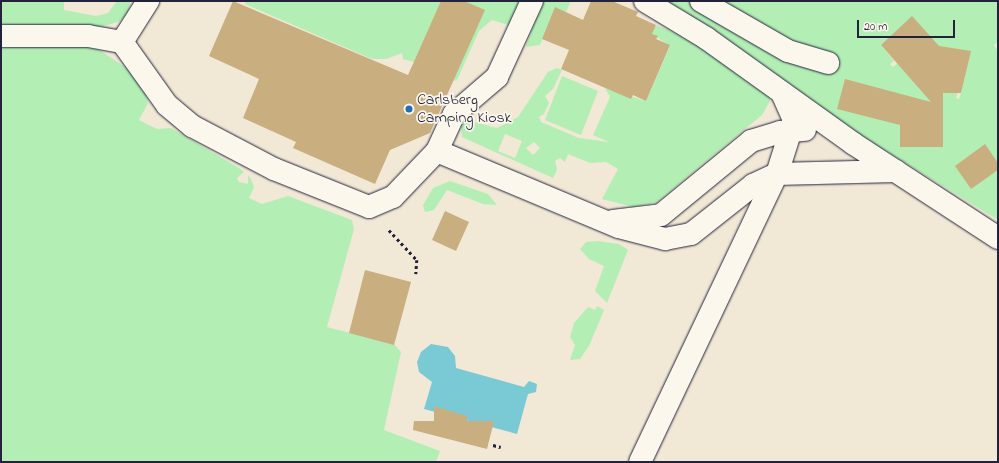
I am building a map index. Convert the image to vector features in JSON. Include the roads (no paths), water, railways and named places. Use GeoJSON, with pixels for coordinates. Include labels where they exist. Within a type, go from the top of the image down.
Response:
{"type":"FeatureCollection","features":[{"type":"Feature","properties":{"kind":"lane"},"geometry":{"type":"LineString","coordinates":[[122,42],[148,1]]}},
{"type":"Feature","properties":{"kind":"lane"},"geometry":{"type":"LineString","coordinates":[[1,36],[88,36],[122,42],[167,105],[192,126],[274,169],[369,207],[378,206],[393,197],[437,151],[454,114],[498,77],[532,1]]}},
{"type":"Feature","properties":{"kind":"lane"},"geometry":{"type":"LineString","coordinates":[[645,1],[706,38],[854,144],[998,238]]}},
{"type":"Feature","properties":{"kind":"lane"},"geometry":{"type":"LineString","coordinates":[[701,1],[788,51],[828,63]]}},
{"type":"Feature","properties":{"kind":"lane"},"geometry":{"type":"LineString","coordinates":[[640,462],[777,174],[794,130],[792,111],[782,92]]}},
{"type":"Feature","properties":{"kind":"lane"},"geometry":{"type":"LineString","coordinates":[[600,219],[635,221],[661,215],[751,141],[794,130],[827,134],[854,144]]}},
{"type":"Feature","properties":{"kind":"lane"},"geometry":{"type":"LineString","coordinates":[[437,151],[644,236],[682,237],[705,224],[753,185],[777,174],[896,171]]}},
{"type":"Feature","properties":{"kind":"water"},"geometry":{"type":"Polygon","coordinates":[[[431,344],[448,347],[455,356],[456,368],[524,387],[529,381],[537,384],[536,392],[528,394],[517,434],[424,409],[432,382],[419,372],[417,362],[421,352],[431,344]]]}},
{"type":"Feature","properties":{"kind":"place","name":"Carlsberg Camping Kiosk"},"geometry":{"type":"Point","coordinates":[409,109]}}]}
